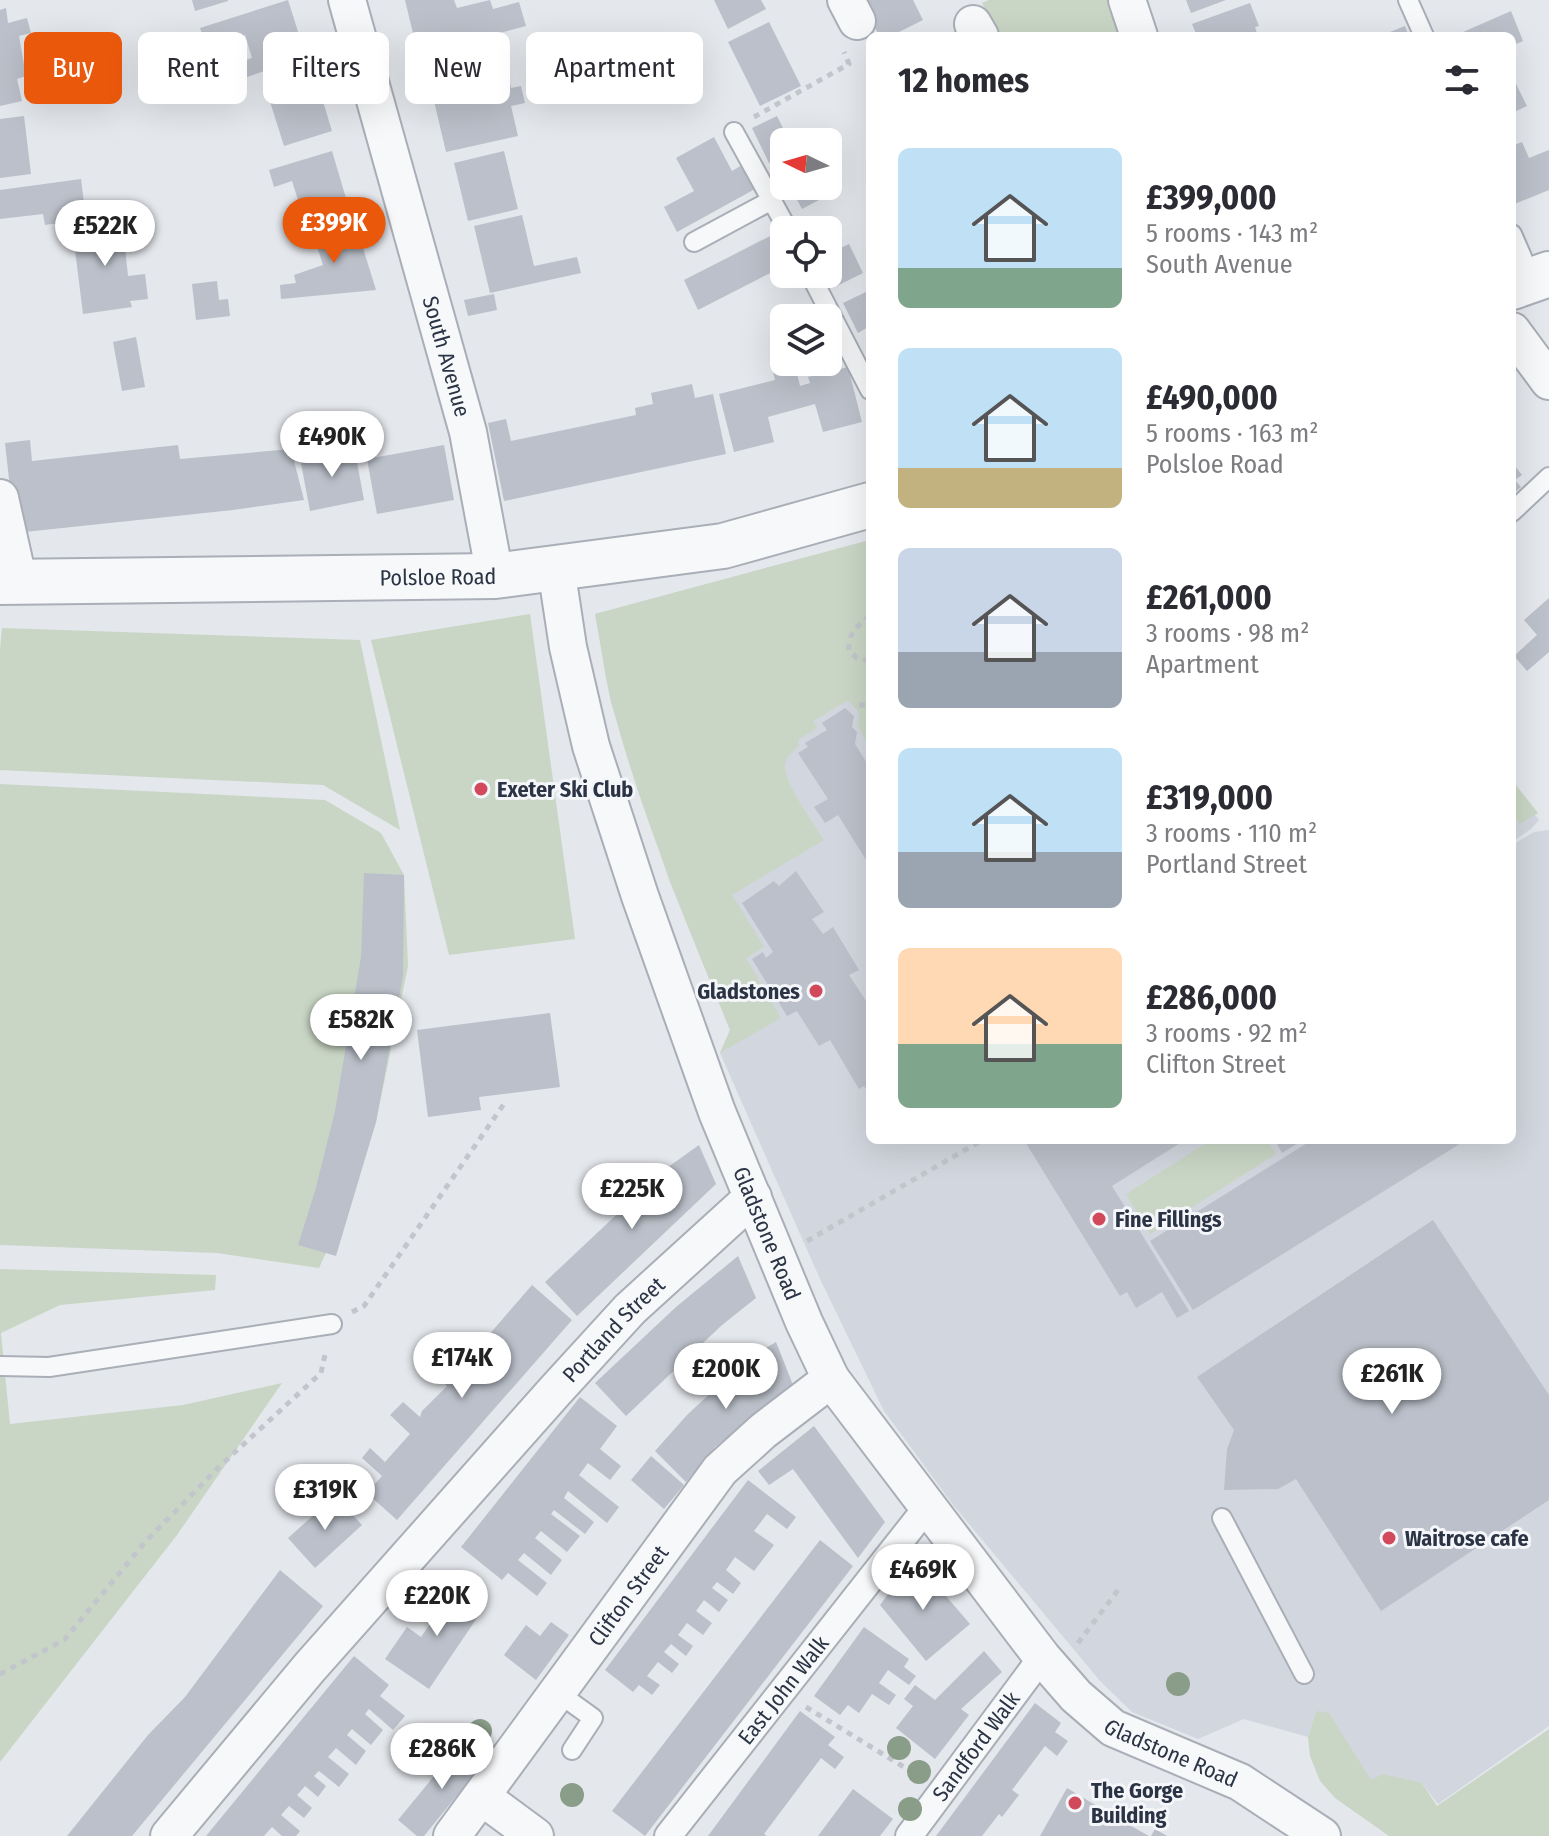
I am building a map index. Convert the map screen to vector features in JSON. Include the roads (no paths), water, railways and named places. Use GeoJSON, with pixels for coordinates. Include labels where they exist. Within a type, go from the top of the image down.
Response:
{"type":"FeatureCollection","features":[{"type":"Feature","properties":{"kind":"street","name":"South Avenue"},"geometry":{"type":"LineString","coordinates":[[347,0],[468,432],[495,576]]}},
{"type":"Feature","properties":{"kind":"street"},"geometry":{"type":"LineString","coordinates":[[1127,0],[1138,32]]}},
{"type":"Feature","properties":{"kind":"street"},"geometry":{"type":"LineString","coordinates":[[1516,336],[1549,381]]}},
{"type":"Feature","properties":{"kind":"street"},"geometry":{"type":"LineString","coordinates":[[0,498],[10,583]]}},
{"type":"Feature","properties":{"kind":"street","name":"Polsloe Road"},"geometry":{"type":"LineString","coordinates":[[10,583],[495,576],[723,546],[866,506]]}},
{"type":"Feature","properties":{"kind":"street","name":"Gladstone Road"},"geometry":{"type":"LineString","coordinates":[[556,568],[568,647],[591,746],[640,896],[712,1097],[831,1379],[1049,1665],[1076,1696],[1113,1728],[1240,1782],[1322,1836]]}},
{"type":"Feature","properties":{"kind":"street","name":"Portland Street"},"geometry":{"type":"LineString","coordinates":[[169,1836],[310,1667],[555,1391],[630,1309],[753,1197]]}},
{"type":"Feature","properties":{"kind":"street","name":"Clifton Street"},"geometry":{"type":"LineString","coordinates":[[452,1836],[720,1470],[763,1431],[831,1379]]}},
{"type":"Feature","properties":{"kind":"street","name":"East John Walk"},"geometry":{"type":"LineString","coordinates":[[668,1836],[928,1506]]}},
{"type":"Feature","properties":{"kind":"street","name":"Sandford Walk"},"geometry":{"type":"LineString","coordinates":[[909,1836],[1049,1665]]}},
{"type":"Feature","properties":{"kind":"street"},"geometry":{"type":"LineString","coordinates":[[482,1797],[535,1836]]}},
{"type":"Feature","properties":{"kind":"lane"},"geometry":{"type":"LineString","coordinates":[[1408,0],[1422,32]]}},
{"type":"Feature","properties":{"kind":"lane"},"geometry":{"type":"LineString","coordinates":[[734,132],[770,196]]}},
{"type":"Feature","properties":{"kind":"lane"},"geometry":{"type":"LineString","coordinates":[[694,242],[772,200],[781,216]]}},
{"type":"Feature","properties":{"kind":"lane"},"geometry":{"type":"LineString","coordinates":[[1516,244],[1531,280]]}},
{"type":"Feature","properties":{"kind":"lane"},"geometry":{"type":"LineString","coordinates":[[817,288],[866,382]]}},
{"type":"Feature","properties":{"kind":"lane"},"geometry":{"type":"LineString","coordinates":[[1516,508],[1549,477]]}},
{"type":"Feature","properties":{"kind":"lane"},"geometry":{"type":"LineString","coordinates":[[0,1366],[49,1367],[332,1324]]}},
{"type":"Feature","properties":{"kind":"lane"},"geometry":{"type":"LineString","coordinates":[[1222,1518],[1304,1674]]}},
{"type":"Feature","properties":{"kind":"lane"},"geometry":{"type":"LineString","coordinates":[[557,1692],[593,1718],[572,1750]]}},
{"type":"Feature","properties":{"kind":"place","name":"Exeter Ski Club"},"geometry":{"type":"Point","coordinates":[481,789]}},
{"type":"Feature","properties":{"kind":"place","name":"Gladstones"},"geometry":{"type":"Point","coordinates":[816,991]}},
{"type":"Feature","properties":{"kind":"place","name":"Fine Fillings"},"geometry":{"type":"Point","coordinates":[1099,1219]}},
{"type":"Feature","properties":{"kind":"place","name":"Waitrose cafe"},"geometry":{"type":"Point","coordinates":[1389,1538]}},
{"type":"Feature","properties":{"kind":"place","name":"The Gorge Building"},"geometry":{"type":"Point","coordinates":[1075,1803]}}]}
